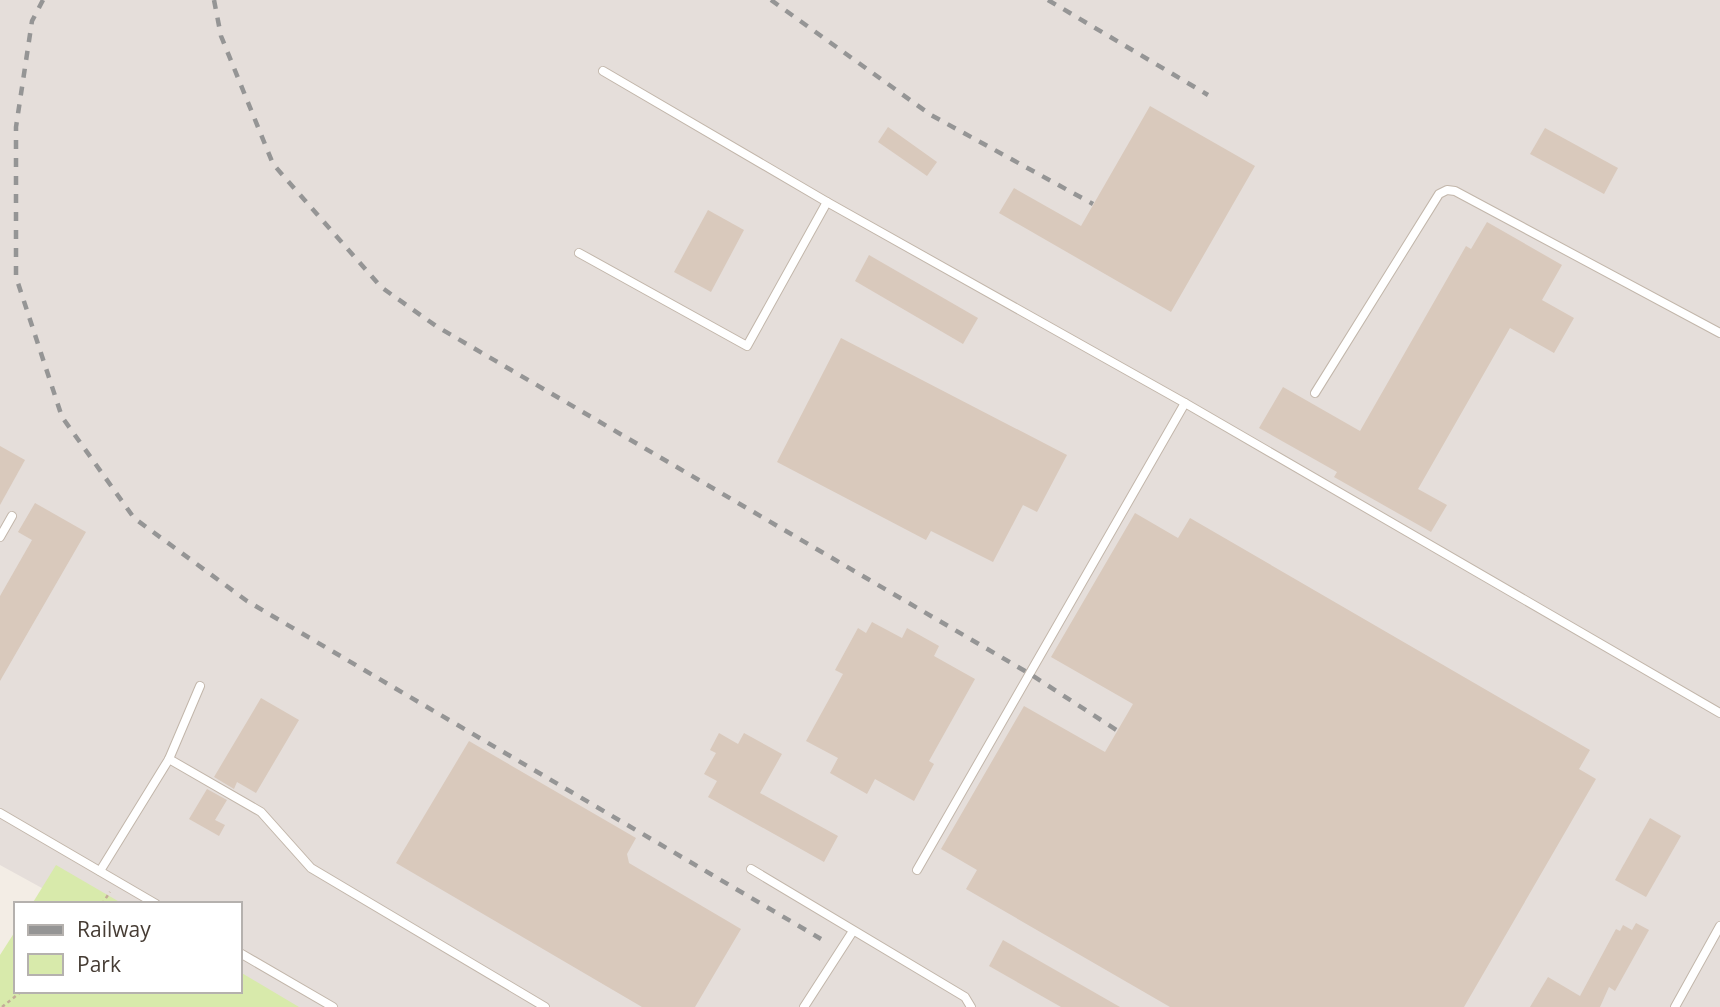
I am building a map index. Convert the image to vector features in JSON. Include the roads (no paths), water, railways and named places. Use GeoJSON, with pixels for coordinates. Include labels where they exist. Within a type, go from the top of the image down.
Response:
{"type":"FeatureCollection","features":[{"type":"Feature","properties":{"kind":"lane"},"geometry":{"type":"LineString","coordinates":[[603,71],[827,202],[1185,403],[1720,713]]}},
{"type":"Feature","properties":{"kind":"lane"},"geometry":{"type":"LineString","coordinates":[[1315,393],[1439,194],[1447,190],[1455,191],[1720,333]]}},
{"type":"Feature","properties":{"kind":"lane"},"geometry":{"type":"LineString","coordinates":[[579,253],[747,346],[827,202]]}},
{"type":"Feature","properties":{"kind":"lane"},"geometry":{"type":"LineString","coordinates":[[917,870],[1185,403]]}},
{"type":"Feature","properties":{"kind":"lane"},"geometry":{"type":"LineString","coordinates":[[0,537],[12,516]]}},
{"type":"Feature","properties":{"kind":"lane"},"geometry":{"type":"LineString","coordinates":[[100,871],[169,759],[200,686]]}},
{"type":"Feature","properties":{"kind":"lane"},"geometry":{"type":"LineString","coordinates":[[169,759],[261,812],[311,868],[545,1007]]}},
{"type":"Feature","properties":{"kind":"lane"},"geometry":{"type":"LineString","coordinates":[[0,813],[153,902]]}},
{"type":"Feature","properties":{"kind":"lane"},"geometry":{"type":"LineString","coordinates":[[751,869],[965,997],[971,1007]]}},
{"type":"Feature","properties":{"kind":"lane"},"geometry":{"type":"LineString","coordinates":[[1675,1007],[1720,926]]}},
{"type":"Feature","properties":{"kind":"lane"},"geometry":{"type":"LineString","coordinates":[[804,1007],[853,931]]}},
{"type":"Feature","properties":{"kind":"lane"},"geometry":{"type":"LineString","coordinates":[[242,954],[333,1007]]}},
{"type":"Feature","properties":{"kind":"railway"},"geometry":{"type":"LineString","coordinates":[[43,0],[32,21],[16,127],[16,277],[62,417],[134,518],[247,601],[821,939]]}},
{"type":"Feature","properties":{"kind":"railway"},"geometry":{"type":"LineString","coordinates":[[214,0],[221,36],[273,164],[381,287],[436,326],[1030,674],[1118,731]]}},
{"type":"Feature","properties":{"kind":"railway"},"geometry":{"type":"LineString","coordinates":[[771,0],[931,115],[1093,204]]}},
{"type":"Feature","properties":{"kind":"railway"},"geometry":{"type":"LineString","coordinates":[[1048,0],[1208,95]]}}]}
